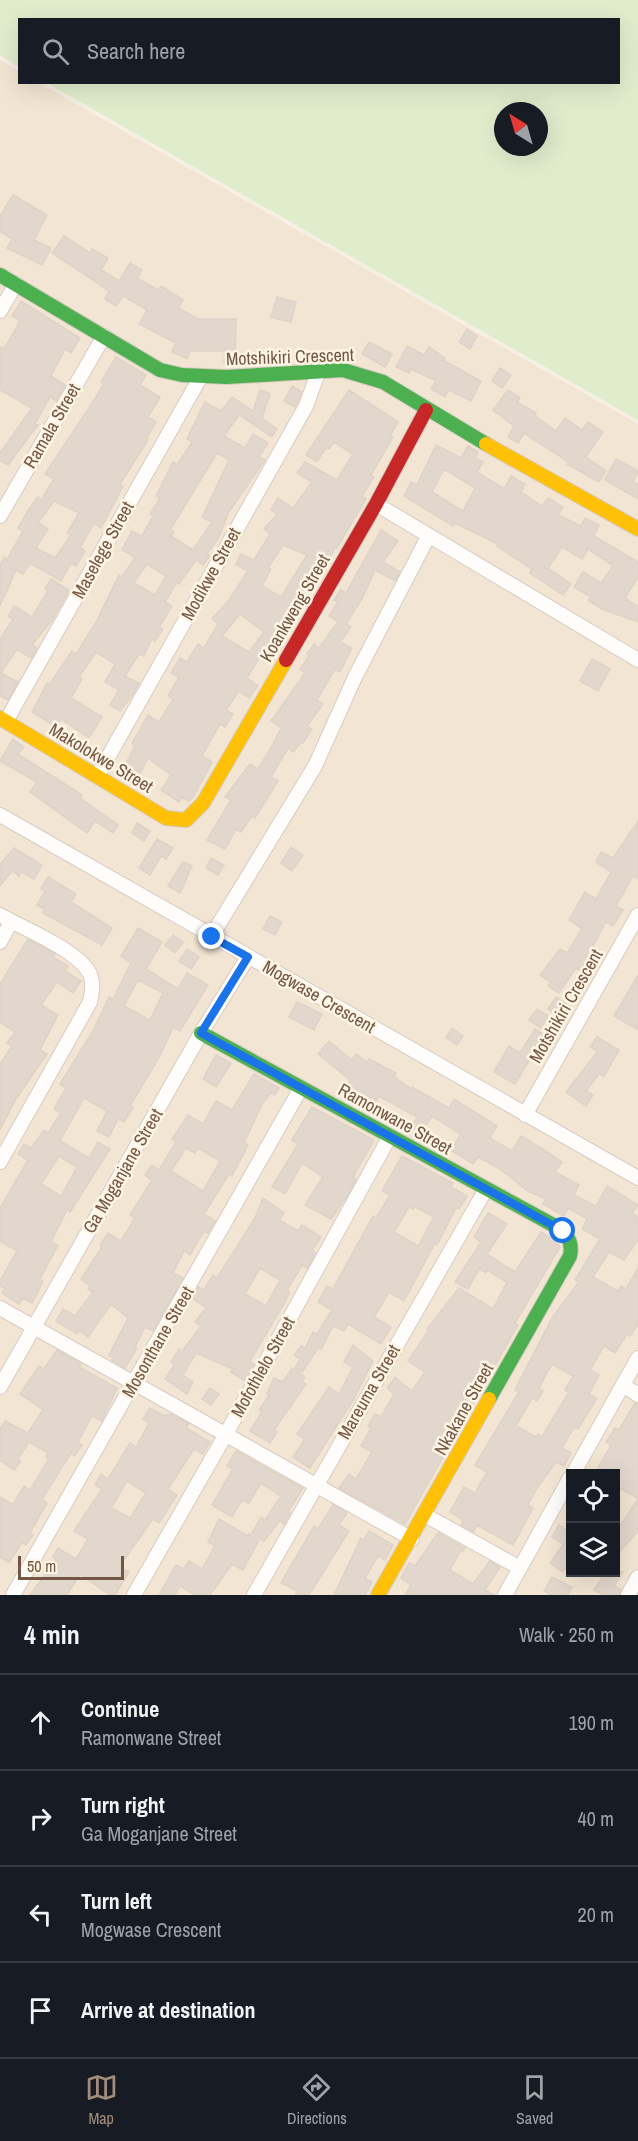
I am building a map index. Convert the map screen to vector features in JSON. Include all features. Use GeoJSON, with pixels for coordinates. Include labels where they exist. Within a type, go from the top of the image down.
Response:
{"type":"FeatureCollection","features":[{"type":"Feature","properties":{"kind":"street","name":"Motshikiri Crescent"},"geometry":{"type":"LineString","coordinates":[[0,275],[160,370],[200,378],[319,370],[363,372],[384,380],[426,410],[638,529]]}},
{"type":"Feature","properties":{"kind":"street"},"geometry":{"type":"LineString","coordinates":[[0,311],[16,284]]}},
{"type":"Feature","properties":{"kind":"street","name":"Ramala Street"},"geometry":{"type":"LineString","coordinates":[[0,516],[104,336]]}},
{"type":"Feature","properties":{"kind":"street","name":"Modikwe Street"},"geometry":{"type":"LineString","coordinates":[[98,775],[306,406],[319,370]]}},
{"type":"Feature","properties":{"kind":"street","name":"Maselege Street"},"geometry":{"type":"LineString","coordinates":[[3,720],[200,378]]}},
{"type":"Feature","properties":{"kind":"street","name":"Koankweng Street"},"geometry":{"type":"LineString","coordinates":[[186,820],[203,803],[375,504],[426,410]]}},
{"type":"Feature","properties":{"kind":"street"},"geometry":{"type":"LineString","coordinates":[[375,504],[638,660]]}},
{"type":"Feature","properties":{"kind":"street"},"geometry":{"type":"LineString","coordinates":[[212,937],[315,766],[355,677],[428,537]]}},
{"type":"Feature","properties":{"kind":"street","name":"Makolokwe Street"},"geometry":{"type":"LineString","coordinates":[[3,720],[98,775],[166,818],[186,820]]}},
{"type":"Feature","properties":{"kind":"street","name":"Mogwase Crescent"},"geometry":{"type":"LineString","coordinates":[[0,815],[638,1178]]}},
{"type":"Feature","properties":{"kind":"street","name":"Motshikiri Crescent"},"geometry":{"type":"LineString","coordinates":[[525,1115],[638,915]]}},
{"type":"Feature","properties":{"kind":"street"},"geometry":{"type":"LineString","coordinates":[[0,942],[6,918],[75,957],[90,974],[93,985],[90,1002],[0,1162]]}},
{"type":"Feature","properties":{"kind":"street","name":"Ga Moganjane Street"},"geometry":{"type":"LineString","coordinates":[[0,1387],[201,1033],[248,957]]}},
{"type":"Feature","properties":{"kind":"street","name":"Ramonwane Street"},"geometry":{"type":"LineString","coordinates":[[201,1033],[555,1226],[570,1238]]}},
{"type":"Feature","properties":{"kind":"street","name":"Mosonthane Street"},"geometry":{"type":"LineString","coordinates":[[13,1595],[301,1088]]}},
{"type":"Feature","properties":{"kind":"street","name":"Mofothlelo Street"},"geometry":{"type":"LineString","coordinates":[[134,1595],[226,1434],[390,1136]]}},
{"type":"Feature","properties":{"kind":"street","name":"Mareuma Street"},"geometry":{"type":"LineString","coordinates":[[254,1595],[486,1189]]}},
{"type":"Feature","properties":{"kind":"street","name":"Nkakane Street"},"geometry":{"type":"LineString","coordinates":[[378,1595],[412,1539],[570,1256],[572,1247],[570,1238]]}},
{"type":"Feature","properties":{"kind":"street"},"geometry":{"type":"LineString","coordinates":[[0,1308],[412,1539]]}},
{"type":"Feature","properties":{"kind":"street"},"geometry":{"type":"LineString","coordinates":[[575,1469],[638,1358]]}},
{"type":"Feature","properties":{"kind":"street"},"geometry":{"type":"LineString","coordinates":[[623,1385],[638,1395]]}},
{"type":"Feature","properties":{"kind":"street"},"geometry":{"type":"LineString","coordinates":[[505,1595],[566,1485]]}},
{"type":"Feature","properties":{"kind":"street"},"geometry":{"type":"LineString","coordinates":[[425,1515],[520,1568]]}},
{"type":"Feature","properties":{"kind":"street"},"geometry":{"type":"LineString","coordinates":[[628,1595],[638,1577]]}},
{"type":"Feature","properties":{"kind":"shaded area"},"geometry":{"type":"Polygon","coordinates":[[[0,60],[18,70],[18,84],[41,84],[638,424],[638,1595],[0,1595],[0,60]]]}},
{"type":"Feature","properties":{"kind":"green space"},"geometry":{"type":"Polygon","coordinates":[[[0,0],[638,0],[638,420],[49,84],[620,84],[620,18],[18,18],[18,66],[0,55],[0,0]]]}},
{"type":"Feature","properties":{"kind":"building"},"geometry":{"type":"Polygon","coordinates":[[[13,195],[47,215],[34,240],[51,248],[42,265],[7,248],[12,239],[0,231],[0,216],[13,195]]]}},
{"type":"Feature","properties":{"kind":"building"},"geometry":{"type":"Polygon","coordinates":[[[64,236],[90,253],[92,249],[108,258],[101,270],[119,281],[130,263],[142,270],[137,278],[158,290],[161,286],[183,300],[178,308],[198,319],[236,319],[235,363],[224,363],[225,351],[190,351],[187,359],[172,352],[176,343],[139,324],[147,310],[123,296],[116,306],[105,299],[109,291],[52,253],[64,236]]]}},
{"type":"Feature","properties":{"kind":"building"},"geometry":{"type":"Polygon","coordinates":[[[277,297],[296,302],[291,322],[271,317],[277,297]]]}},
{"type":"Feature","properties":{"kind":"building"},"geometry":{"type":"Polygon","coordinates":[[[21,301],[80,338],[71,353],[65,349],[51,376],[65,385],[56,401],[50,397],[35,424],[38,425],[8,465],[0,460],[0,453],[32,408],[0,390],[0,347],[4,349],[20,321],[12,316],[21,301]]]}},
{"type":"Feature","properties":{"kind":"building"},"geometry":{"type":"Polygon","coordinates":[[[467,329],[477,336],[470,349],[459,342],[467,329]]]}},
{"type":"Feature","properties":{"kind":"building"},"geometry":{"type":"Polygon","coordinates":[[[369,342],[392,354],[385,367],[362,354],[369,342]]]}},
{"type":"Feature","properties":{"kind":"building"},"geometry":{"type":"Polygon","coordinates":[[[407,346],[424,355],[429,347],[445,358],[443,360],[481,381],[471,401],[449,390],[445,397],[431,389],[436,381],[411,369],[409,373],[396,367],[407,346]]]}},
{"type":"Feature","properties":{"kind":"building"},"geometry":{"type":"Polygon","coordinates":[[[116,357],[146,375],[140,385],[160,397],[148,417],[156,422],[146,439],[148,440],[120,484],[123,486],[101,528],[94,523],[80,548],[85,551],[76,566],[71,563],[61,581],[30,563],[23,574],[16,570],[0,606],[0,565],[4,557],[7,559],[23,531],[18,528],[29,509],[38,497],[41,500],[54,479],[45,474],[104,384],[101,382],[116,357]],[[54,501],[38,523],[48,529],[36,548],[55,558],[71,535],[67,533],[79,513],[54,501]]]}},
{"type":"Feature","properties":{"kind":"building"},"geometry":{"type":"Polygon","coordinates":[[[500,368],[511,375],[502,388],[492,381],[500,368]]]}},
{"type":"Feature","properties":{"kind":"building"},"geometry":{"type":"Polygon","coordinates":[[[292,386],[302,392],[295,407],[284,401],[292,386]]]}},
{"type":"Feature","properties":{"kind":"building"},"geometry":{"type":"Polygon","coordinates":[[[260,390],[270,394],[262,418],[277,429],[272,437],[239,415],[224,436],[245,448],[253,434],[268,443],[259,457],[265,460],[229,512],[218,539],[207,554],[210,556],[203,565],[196,560],[179,584],[177,582],[165,602],[172,606],[159,627],[163,629],[155,641],[152,639],[144,656],[139,654],[125,676],[139,683],[133,694],[120,711],[110,705],[119,690],[105,682],[115,664],[96,652],[79,677],[82,679],[71,698],[102,717],[89,738],[61,719],[56,727],[32,712],[47,683],[49,685],[72,651],[76,654],[78,651],[95,624],[119,575],[122,577],[135,557],[122,550],[132,531],[142,536],[153,516],[150,514],[160,498],[156,496],[173,462],[177,465],[192,442],[187,439],[205,402],[221,411],[232,397],[253,411],[260,390]],[[217,453],[170,530],[174,532],[171,536],[193,550],[212,522],[202,517],[229,460],[217,453]],[[147,564],[134,583],[155,595],[166,576],[147,564]]]}},
{"type":"Feature","properties":{"kind":"building"},"geometry":{"type":"Polygon","coordinates":[[[349,390],[398,422],[390,436],[393,437],[371,475],[374,477],[362,496],[366,499],[337,548],[335,547],[327,564],[321,561],[293,604],[299,608],[284,633],[287,635],[266,659],[261,655],[247,678],[258,686],[249,698],[239,691],[226,710],[233,714],[225,727],[220,724],[202,756],[212,762],[194,796],[189,801],[182,797],[179,802],[161,790],[171,775],[148,758],[139,775],[124,767],[135,746],[132,743],[148,715],[159,722],[173,699],[168,696],[179,677],[171,673],[180,658],[187,662],[198,644],[204,648],[218,624],[212,619],[229,600],[248,571],[236,565],[241,554],[254,560],[270,534],[264,529],[277,514],[271,510],[278,498],[293,508],[312,482],[297,473],[305,462],[337,480],[353,454],[334,442],[329,449],[326,447],[317,462],[306,455],[349,390]],[[283,545],[268,568],[271,569],[262,586],[281,597],[307,555],[283,545]],[[240,614],[222,636],[249,652],[264,632],[240,614]]]}},
{"type":"Feature","properties":{"kind":"building"},"geometry":{"type":"Polygon","coordinates":[[[508,390],[520,398],[517,402],[536,413],[534,415],[556,431],[565,418],[582,430],[588,422],[603,432],[586,457],[606,471],[599,482],[567,464],[569,462],[524,433],[518,443],[508,437],[514,426],[493,410],[508,390]]]}},
{"type":"Feature","properties":{"kind":"building"},"geometry":{"type":"Polygon","coordinates":[[[436,445],[461,458],[468,446],[478,452],[475,458],[483,462],[477,472],[504,489],[511,476],[525,484],[521,492],[542,506],[548,498],[563,507],[558,515],[581,526],[585,518],[599,525],[594,536],[638,562],[638,577],[625,598],[638,607],[638,622],[602,609],[588,600],[591,597],[574,587],[583,572],[601,583],[613,566],[588,549],[582,559],[562,547],[548,568],[571,584],[563,595],[530,573],[532,569],[497,546],[498,544],[455,523],[453,526],[404,496],[411,482],[417,485],[436,445]],[[444,469],[432,492],[463,511],[475,488],[444,469]]]}},
{"type":"Feature","properties":{"kind":"building"},"geometry":{"type":"Polygon","coordinates":[[[616,459],[638,471],[633,482],[638,484],[638,499],[605,480],[616,459]]]}},
{"type":"Feature","properties":{"kind":"building"},"geometry":{"type":"Polygon","coordinates":[[[381,530],[398,541],[383,562],[400,572],[395,581],[375,570],[363,597],[346,624],[351,627],[340,642],[352,648],[340,672],[335,669],[317,700],[323,704],[307,726],[312,729],[303,743],[301,742],[293,752],[288,748],[271,777],[278,781],[255,818],[252,816],[241,832],[236,829],[225,849],[207,840],[231,800],[225,797],[250,764],[258,769],[272,746],[281,728],[271,721],[305,673],[300,669],[309,656],[307,654],[314,644],[319,648],[338,622],[329,616],[338,602],[334,600],[341,589],[346,593],[381,530]]]}},
{"type":"Feature","properties":{"kind":"building"},"geometry":{"type":"Polygon","coordinates":[[[51,579],[69,590],[53,619],[32,645],[37,648],[31,658],[17,649],[1,673],[18,682],[8,700],[0,696],[0,639],[13,619],[8,616],[14,606],[32,617],[48,591],[45,589],[51,579]]]}},
{"type":"Feature","properties":{"kind":"building"},"geometry":{"type":"Polygon","coordinates":[[[592,659],[610,669],[598,691],[580,681],[592,659]]]}},
{"type":"Feature","properties":{"kind":"building"},"geometry":{"type":"Polygon","coordinates":[[[13,739],[24,747],[18,754],[82,795],[80,798],[118,825],[113,833],[95,821],[87,833],[30,792],[37,782],[0,761],[13,739]]]}},
{"type":"Feature","properties":{"kind":"building"},"geometry":{"type":"Polygon","coordinates":[[[638,821],[638,879],[633,876],[616,906],[623,910],[613,926],[606,922],[593,946],[598,949],[585,973],[576,968],[559,993],[548,986],[551,982],[540,975],[560,949],[567,953],[582,929],[569,920],[585,892],[596,899],[611,872],[596,862],[601,852],[613,858],[638,821]]]}},
{"type":"Feature","properties":{"kind":"building"},"geometry":{"type":"Polygon","coordinates":[[[137,823],[150,831],[144,841],[132,833],[137,823]]]}},
{"type":"Feature","properties":{"kind":"building"},"geometry":{"type":"Polygon","coordinates":[[[157,839],[173,848],[166,859],[161,856],[150,875],[139,868],[157,839]]]}},
{"type":"Feature","properties":{"kind":"building"},"geometry":{"type":"Polygon","coordinates":[[[291,847],[303,855],[292,871],[281,863],[291,847]]]}},
{"type":"Feature","properties":{"kind":"building"},"geometry":{"type":"Polygon","coordinates":[[[14,848],[42,865],[34,879],[22,872],[19,876],[12,871],[0,886],[0,865],[14,848]]]}},
{"type":"Feature","properties":{"kind":"building"},"geometry":{"type":"Polygon","coordinates":[[[211,858],[224,865],[218,875],[206,868],[211,858]]]}},
{"type":"Feature","properties":{"kind":"building"},"geometry":{"type":"Polygon","coordinates":[[[183,862],[192,866],[180,893],[168,886],[183,862]]]}},
{"type":"Feature","properties":{"kind":"building"},"geometry":{"type":"Polygon","coordinates":[[[48,877],[76,894],[71,902],[112,928],[102,945],[43,913],[44,909],[37,905],[45,891],[41,889],[48,877]]]}},
{"type":"Feature","properties":{"kind":"building"},"geometry":{"type":"Polygon","coordinates":[[[270,916],[282,922],[275,935],[263,929],[270,916]]]}},
{"type":"Feature","properties":{"kind":"building"},"geometry":{"type":"Polygon","coordinates":[[[138,928],[162,942],[146,969],[178,989],[187,973],[208,985],[180,1031],[173,1027],[161,1054],[130,1106],[133,1108],[124,1122],[118,1119],[109,1137],[97,1131],[107,1111],[84,1098],[60,1141],[89,1158],[98,1142],[110,1149],[70,1212],[67,1210],[51,1242],[58,1245],[40,1279],[43,1281],[32,1303],[23,1298],[19,1304],[2,1293],[5,1288],[0,1286],[0,1281],[17,1251],[0,1241],[0,1208],[28,1160],[18,1154],[24,1144],[31,1148],[44,1130],[48,1133],[61,1113],[54,1109],[66,1088],[60,1084],[93,1031],[109,997],[113,999],[131,963],[121,956],[138,928]],[[138,980],[124,1006],[150,1020],[163,993],[138,980]],[[59,1156],[41,1184],[61,1196],[77,1167],[59,1156]]]}},
{"type":"Feature","properties":{"kind":"building"},"geometry":{"type":"Polygon","coordinates":[[[173,935],[183,942],[175,953],[165,945],[173,935]]]}},
{"type":"Feature","properties":{"kind":"building"},"geometry":{"type":"Polygon","coordinates":[[[28,939],[55,954],[53,957],[68,966],[65,971],[81,981],[73,993],[57,982],[41,1005],[58,1015],[40,1050],[47,1054],[16,1099],[0,1130],[0,1064],[12,1046],[7,1043],[15,1032],[0,1022],[0,984],[28,939]]]}},
{"type":"Feature","properties":{"kind":"building"},"geometry":{"type":"Polygon","coordinates":[[[187,949],[199,957],[191,969],[179,961],[187,949]]]}},
{"type":"Feature","properties":{"kind":"building"},"geometry":{"type":"Polygon","coordinates":[[[638,975],[638,1030],[614,1016],[638,975]]]}},
{"type":"Feature","properties":{"kind":"building"},"geometry":{"type":"Polygon","coordinates":[[[556,997],[568,1005],[560,1017],[548,1009],[556,997]]]}},
{"type":"Feature","properties":{"kind":"building"},"geometry":{"type":"Polygon","coordinates":[[[297,1002],[322,1014],[314,1030],[289,1017],[297,1002]]]}},
{"type":"Feature","properties":{"kind":"building"},"geometry":{"type":"Polygon","coordinates":[[[537,1009],[548,1016],[541,1028],[529,1020],[537,1009]]]}},
{"type":"Feature","properties":{"kind":"building"},"geometry":{"type":"Polygon","coordinates":[[[452,1028],[463,1036],[457,1045],[446,1037],[452,1028]]]}},
{"type":"Feature","properties":{"kind":"building"},"geometry":{"type":"Polygon","coordinates":[[[535,1029],[548,1037],[540,1049],[537,1047],[515,1084],[494,1072],[509,1046],[520,1053],[535,1029]]]}},
{"type":"Feature","properties":{"kind":"building"},"geometry":{"type":"Polygon","coordinates":[[[597,1037],[619,1050],[604,1076],[599,1074],[586,1091],[593,1095],[586,1106],[566,1092],[598,1051],[590,1047],[597,1037]]]}},
{"type":"Feature","properties":{"kind":"building"},"geometry":{"type":"Polygon","coordinates":[[[329,1041],[352,1060],[356,1054],[367,1062],[369,1059],[396,1073],[394,1077],[411,1089],[412,1087],[449,1108],[454,1099],[497,1126],[490,1138],[512,1151],[521,1136],[562,1162],[555,1172],[579,1185],[574,1195],[596,1206],[607,1186],[638,1205],[632,1213],[638,1217],[638,1240],[624,1260],[609,1252],[593,1277],[618,1291],[621,1286],[626,1289],[638,1268],[638,1324],[630,1336],[627,1334],[615,1353],[604,1346],[590,1370],[599,1375],[589,1394],[597,1398],[578,1429],[574,1427],[562,1448],[571,1453],[564,1466],[556,1462],[537,1488],[528,1505],[533,1508],[513,1545],[477,1525],[474,1532],[461,1525],[463,1520],[450,1512],[464,1487],[475,1493],[487,1472],[475,1465],[519,1392],[515,1390],[552,1318],[579,1282],[575,1280],[600,1239],[582,1229],[587,1219],[568,1208],[564,1216],[543,1204],[546,1199],[528,1191],[500,1169],[478,1157],[473,1164],[451,1150],[461,1134],[432,1116],[419,1136],[409,1131],[417,1117],[379,1096],[375,1103],[357,1092],[354,1098],[343,1091],[350,1080],[318,1054],[329,1041]],[[552,1364],[539,1388],[543,1391],[537,1401],[532,1398],[516,1426],[536,1437],[538,1434],[542,1437],[569,1392],[565,1390],[573,1376],[552,1364]]]}},
{"type":"Feature","properties":{"kind":"building"},"geometry":{"type":"Polygon","coordinates":[[[216,1055],[231,1063],[216,1087],[203,1079],[216,1055]]]}},
{"type":"Feature","properties":{"kind":"building"},"geometry":{"type":"Polygon","coordinates":[[[254,1074],[279,1088],[275,1095],[271,1093],[262,1104],[244,1143],[248,1145],[232,1176],[229,1174],[204,1214],[215,1221],[208,1233],[204,1231],[190,1255],[184,1251],[173,1273],[183,1278],[153,1331],[145,1327],[135,1347],[137,1348],[125,1368],[112,1360],[113,1358],[109,1355],[128,1318],[111,1304],[88,1337],[79,1330],[77,1334],[56,1321],[63,1309],[75,1316],[93,1292],[88,1289],[90,1286],[81,1279],[102,1247],[100,1245],[108,1233],[121,1241],[135,1218],[130,1215],[152,1180],[145,1175],[152,1165],[159,1170],[176,1142],[172,1139],[188,1115],[203,1124],[216,1101],[232,1110],[254,1074]],[[186,1148],[171,1171],[203,1191],[220,1161],[198,1148],[195,1153],[186,1148]]]}},
{"type":"Feature","properties":{"kind":"building"},"geometry":{"type":"Polygon","coordinates":[[[312,1107],[374,1140],[353,1177],[356,1179],[349,1193],[331,1219],[305,1205],[323,1177],[302,1163],[285,1194],[272,1187],[298,1144],[292,1140],[312,1107]]]}},
{"type":"Feature","properties":{"kind":"building"},"geometry":{"type":"Polygon","coordinates":[[[402,1156],[453,1183],[451,1187],[467,1196],[459,1209],[456,1208],[437,1245],[435,1243],[404,1301],[389,1292],[374,1317],[391,1327],[381,1344],[348,1324],[344,1331],[333,1326],[321,1350],[318,1348],[302,1372],[295,1368],[300,1359],[294,1355],[301,1346],[305,1348],[313,1332],[317,1334],[332,1310],[318,1302],[327,1286],[333,1289],[373,1216],[376,1218],[390,1195],[382,1191],[402,1156]],[[414,1206],[413,1209],[409,1207],[394,1232],[418,1246],[434,1217],[414,1206]]]}},
{"type":"Feature","properties":{"kind":"building"},"geometry":{"type":"Polygon","coordinates":[[[263,1198],[284,1213],[279,1220],[298,1231],[302,1225],[321,1237],[312,1250],[316,1253],[307,1268],[302,1265],[287,1290],[290,1292],[285,1302],[250,1361],[254,1364],[245,1381],[231,1372],[233,1369],[196,1353],[183,1375],[193,1382],[187,1394],[165,1379],[175,1364],[171,1362],[179,1349],[182,1351],[201,1326],[195,1322],[206,1308],[192,1298],[198,1287],[204,1290],[213,1275],[217,1278],[255,1218],[263,1198]],[[260,1268],[245,1294],[266,1306],[280,1280],[260,1268]]]}},
{"type":"Feature","properties":{"kind":"building"},"geometry":{"type":"Polygon","coordinates":[[[488,1213],[507,1224],[487,1254],[515,1272],[541,1232],[556,1241],[560,1247],[515,1323],[518,1325],[470,1409],[468,1408],[442,1447],[447,1450],[405,1524],[339,1488],[349,1474],[356,1479],[372,1452],[361,1446],[371,1428],[368,1426],[375,1414],[381,1417],[394,1394],[387,1388],[395,1377],[412,1391],[425,1372],[408,1361],[429,1330],[427,1329],[459,1288],[493,1309],[507,1282],[487,1270],[486,1273],[479,1269],[468,1289],[455,1282],[481,1242],[474,1237],[488,1213]]]}},
{"type":"Feature","properties":{"kind":"building"},"geometry":{"type":"Polygon","coordinates":[[[353,1345],[373,1361],[354,1399],[310,1468],[293,1457],[305,1439],[297,1434],[329,1387],[339,1394],[353,1367],[344,1362],[353,1345]]]}},
{"type":"Feature","properties":{"kind":"building"},"geometry":{"type":"Polygon","coordinates":[[[57,1350],[81,1364],[79,1367],[117,1388],[102,1421],[92,1416],[78,1442],[82,1445],[75,1456],[71,1453],[42,1499],[47,1503],[30,1533],[33,1535],[26,1545],[22,1542],[9,1563],[0,1557],[0,1497],[13,1505],[24,1486],[30,1490],[49,1459],[46,1457],[48,1453],[29,1442],[18,1459],[21,1461],[14,1470],[0,1460],[0,1429],[5,1421],[28,1433],[43,1410],[20,1394],[39,1366],[44,1369],[57,1350]]]}},
{"type":"Feature","properties":{"kind":"building"},"geometry":{"type":"Polygon","coordinates":[[[292,1368],[305,1377],[301,1382],[306,1384],[274,1430],[277,1432],[270,1443],[250,1431],[262,1412],[259,1410],[269,1395],[267,1394],[274,1378],[283,1382],[292,1368]]]}},
{"type":"Feature","properties":{"kind":"building"},"geometry":{"type":"Polygon","coordinates":[[[210,1388],[219,1394],[211,1405],[202,1399],[210,1388]]]}},
{"type":"Feature","properties":{"kind":"building"},"geometry":{"type":"Polygon","coordinates":[[[635,1403],[638,1404],[638,1498],[620,1489],[620,1469],[597,1469],[611,1445],[606,1442],[615,1428],[619,1430],[635,1403]]]}},
{"type":"Feature","properties":{"kind":"building"},"geometry":{"type":"Polygon","coordinates":[[[150,1408],[164,1416],[171,1414],[189,1424],[186,1428],[210,1442],[203,1454],[194,1449],[168,1489],[177,1495],[159,1523],[153,1519],[119,1567],[129,1572],[115,1595],[110,1595],[80,1574],[67,1595],[30,1595],[56,1560],[53,1557],[58,1548],[76,1559],[88,1539],[74,1531],[102,1489],[95,1485],[101,1474],[108,1479],[130,1443],[136,1447],[149,1423],[143,1419],[150,1408]],[[127,1481],[111,1508],[130,1518],[146,1493],[127,1481]]]}},
{"type":"Feature","properties":{"kind":"building"},"geometry":{"type":"Polygon","coordinates":[[[236,1451],[303,1488],[288,1512],[290,1513],[284,1524],[280,1521],[264,1541],[252,1533],[261,1517],[265,1520],[281,1496],[261,1483],[249,1503],[242,1500],[232,1517],[212,1505],[233,1469],[227,1466],[236,1451]]]}},
{"type":"Feature","properties":{"kind":"building"},"geometry":{"type":"Polygon","coordinates":[[[638,1499],[638,1531],[620,1551],[620,1526],[638,1499]]]}},
{"type":"Feature","properties":{"kind":"building"},"geometry":{"type":"Polygon","coordinates":[[[333,1505],[347,1513],[339,1525],[349,1531],[309,1595],[295,1595],[297,1591],[281,1583],[314,1526],[318,1529],[333,1505]]]}},
{"type":"Feature","properties":{"kind":"building"},"geometry":{"type":"Polygon","coordinates":[[[219,1519],[259,1540],[243,1570],[232,1564],[210,1595],[195,1595],[180,1586],[175,1595],[159,1595],[176,1565],[184,1569],[189,1561],[202,1569],[215,1546],[208,1542],[219,1519]]]}},
{"type":"Feature","properties":{"kind":"building"},"geometry":{"type":"Polygon","coordinates":[[[559,1525],[566,1529],[566,1567],[563,1572],[550,1563],[564,1544],[552,1537],[559,1525]]]}},
{"type":"Feature","properties":{"kind":"building"},"geometry":{"type":"Polygon","coordinates":[[[369,1531],[393,1545],[385,1560],[378,1556],[365,1578],[372,1582],[365,1595],[334,1595],[361,1538],[364,1540],[369,1531]]]}},
{"type":"Feature","properties":{"kind":"building"},"geometry":{"type":"Polygon","coordinates":[[[438,1533],[465,1548],[461,1550],[450,1570],[473,1584],[490,1561],[500,1567],[485,1590],[494,1595],[405,1595],[411,1585],[401,1578],[409,1563],[415,1566],[438,1533]]]}},
{"type":"Feature","properties":{"kind":"building"},"geometry":{"type":"Polygon","coordinates":[[[552,1577],[572,1587],[568,1595],[551,1595],[544,1591],[552,1577]]]}},
{"type":"Feature","properties":{"kind":"building"},"geometry":{"type":"Polygon","coordinates":[[[603,1577],[620,1577],[614,1586],[621,1590],[619,1595],[604,1595],[594,1590],[603,1577]]]}},
{"type":"Feature","properties":{"kind":"traffic: fast"},"geometry":{"type":"LineString","coordinates":[[0,275],[160,370],[182,375],[227,377],[343,370],[383,382],[486,444]]}},
{"type":"Feature","properties":{"kind":"traffic: fast"},"geometry":{"type":"LineString","coordinates":[[201,1033],[555,1226],[566,1235],[571,1246],[570,1256],[489,1399]]}},
{"type":"Feature","properties":{"kind":"traffic: slow"},"geometry":{"type":"LineString","coordinates":[[486,444],[638,529]]}},
{"type":"Feature","properties":{"kind":"traffic: slow"},"geometry":{"type":"LineString","coordinates":[[0,718],[166,818],[186,820],[203,803],[286,660]]}},
{"type":"Feature","properties":{"kind":"traffic: slow"},"geometry":{"type":"LineString","coordinates":[[378,1595],[489,1399]]}},
{"type":"Feature","properties":{"kind":"traffic: jam"},"geometry":{"type":"LineString","coordinates":[[286,660],[376,504],[426,410]]}},
{"type":"Feature","properties":{"kind":"route"},"geometry":{"type":"LineString","coordinates":[[212,937],[248,957],[201,1033],[563,1231]]}}]}
